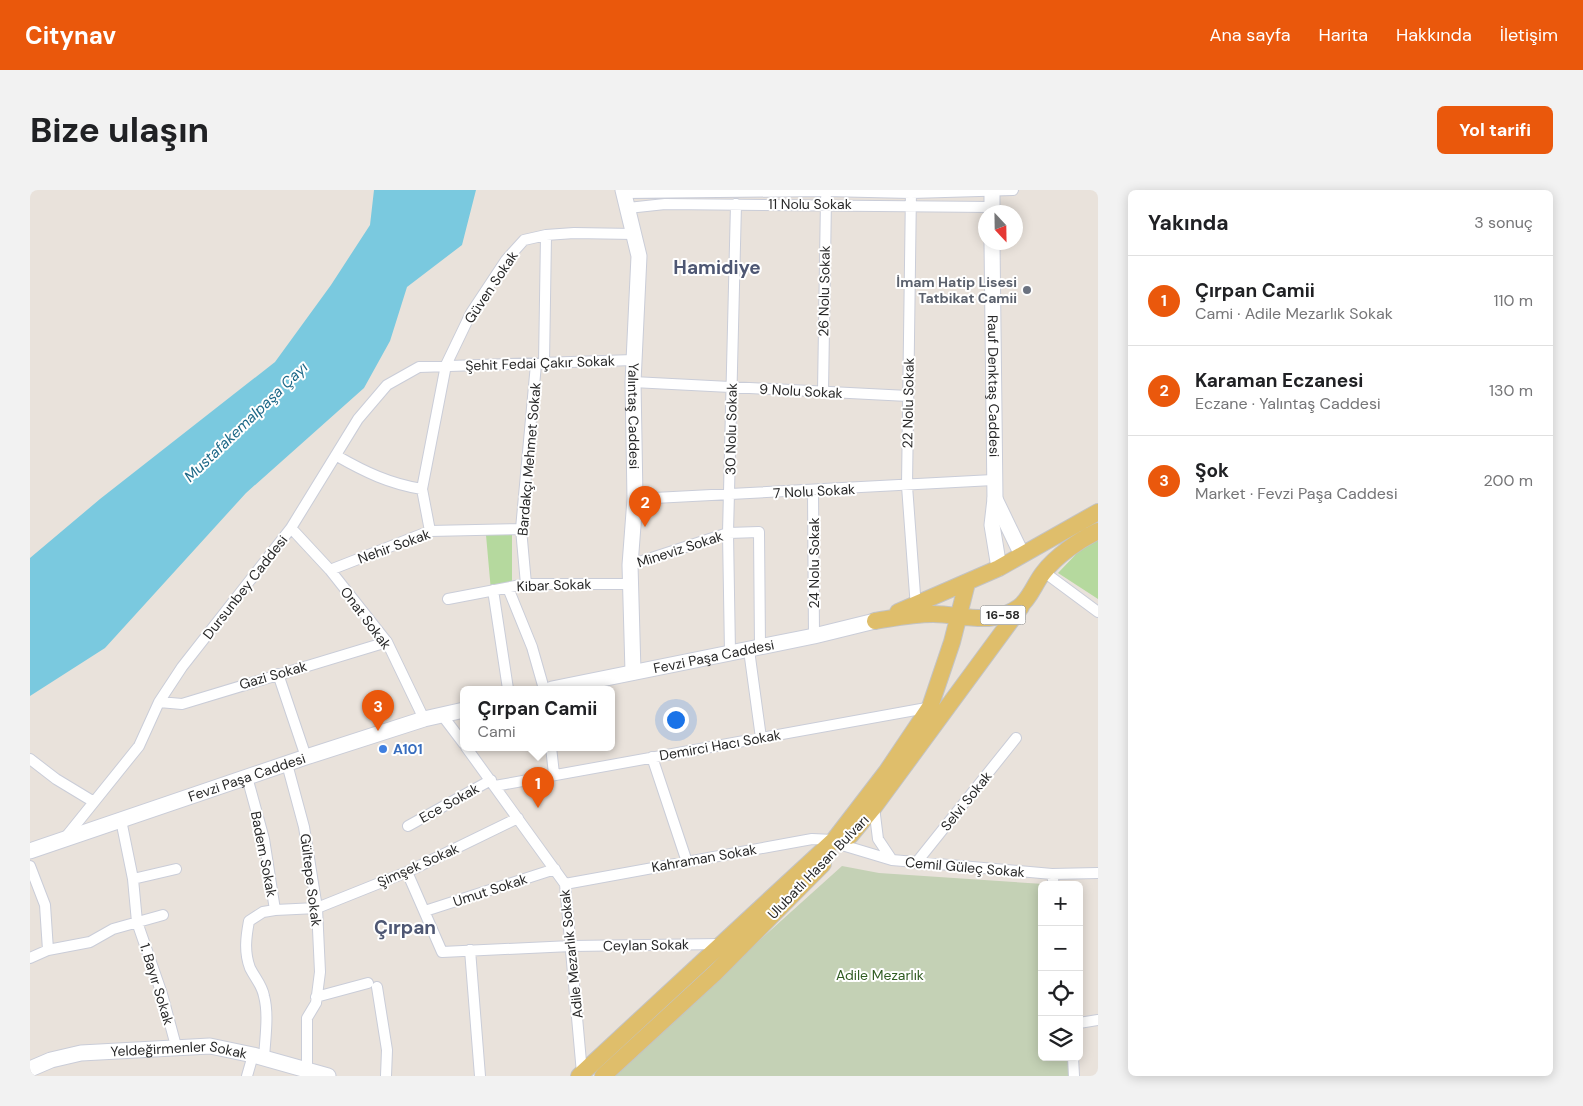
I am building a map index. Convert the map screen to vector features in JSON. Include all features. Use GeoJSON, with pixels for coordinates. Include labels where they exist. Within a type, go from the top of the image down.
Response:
{"type":"FeatureCollection","features":[{"type":"Feature","properties":{"kind":"main road","name":"Yalıntaş Caddesi"},"geometry":{"type":"LineString","coordinates":[[623,192],[639,256],[633,382],[635,499],[630,565],[633,672]]}},
{"type":"Feature","properties":{"kind":"main road","name":"Rauf Denktaş Caddesi"},"geometry":{"type":"LineString","coordinates":[[992,250],[993,480],[995,499]]}},
{"type":"Feature","properties":{"kind":"main road"},"geometry":{"type":"LineString","coordinates":[[995,499],[1022,555],[1044,572]]}},
{"type":"Feature","properties":{"kind":"main road"},"geometry":{"type":"LineString","coordinates":[[995,499],[992,525],[999,568]]}},
{"type":"Feature","properties":{"kind":"main road","name":"Fevzi Paşa Caddesi"},"geometry":{"type":"LineString","coordinates":[[566,686],[814,636],[916,610],[999,568],[1050,537],[1098,512]]}},
{"type":"Feature","properties":{"kind":"main road","name":"16-58"},"geometry":{"type":"LineString","coordinates":[[1021,606],[1044,572],[1073,546],[1098,531]]}},
{"type":"Feature","properties":{"kind":"main road","name":"Ulubatlı Hasan Bulvarı"},"geometry":{"type":"LineString","coordinates":[[603,1076],[715,973],[874,807],[938,708],[967,583]]}},
{"type":"Feature","properties":{"kind":"main road","name":"Fevzi Paşa Caddesi"},"geometry":{"type":"LineString","coordinates":[[916,610],[959,618],[994,617],[1008,614],[1021,606]]}},
{"type":"Feature","properties":{"kind":"main road","name":"Ulubatlı Hasan Bulvarı"},"geometry":{"type":"LineString","coordinates":[[581,1074],[721,944],[838,843],[887,771],[1021,606]]}},
{"type":"Feature","properties":{"kind":"main road","name":"Fevzi Paşa Caddesi"},"geometry":{"type":"LineString","coordinates":[[30,851],[306,757],[424,719],[460,711]]}},
{"type":"Feature","properties":{"kind":"main road","name":"Yeldeğirmenler Sokak"},"geometry":{"type":"LineString","coordinates":[[30,1069],[51,1060],[81,1053],[176,1046],[210,1046],[259,1057],[307,1073],[328,1076]]}},
{"type":"Feature","properties":{"kind":"street","name":"26 Nolu Sokak"},"geometry":{"type":"LineString","coordinates":[[823,392],[826,190]]}},
{"type":"Feature","properties":{"kind":"street"},"geometry":{"type":"LineString","coordinates":[[992,200],[1013,190]]}},
{"type":"Feature","properties":{"kind":"street","name":"11 Nolu Sokak"},"geometry":{"type":"LineString","coordinates":[[623,192],[911,191],[992,200]]}},
{"type":"Feature","properties":{"kind":"street","name":"22 Nolu Sokak"},"geometry":{"type":"LineString","coordinates":[[911,191],[907,486],[916,610]]}},
{"type":"Feature","properties":{"kind":"street","name":"11 Nolu Sokak"},"geometry":{"type":"LineString","coordinates":[[628,208],[665,204],[912,205],[992,200]]}},
{"type":"Feature","properties":{"kind":"street","name":"30 Nolu Sokak"},"geometry":{"type":"LineString","coordinates":[[730,653],[728,533],[736,204]]}},
{"type":"Feature","properties":{"kind":"street","name":"Güven Sokak"},"geometry":{"type":"LineString","coordinates":[[430,531],[422,489],[446,366],[471,313],[506,260],[524,240],[546,235],[574,232],[634,234]]}},
{"type":"Feature","properties":{"kind":"street","name":"Bardakçı Mehmet Sokak"},"geometry":{"type":"LineString","coordinates":[[526,584],[521,529],[540,364],[546,235]]}},
{"type":"Feature","properties":{"kind":"street","name":"Şehit Fedai Çakır Sokak"},"geometry":{"type":"LineString","coordinates":[[446,366],[634,360]]}},
{"type":"Feature","properties":{"kind":"street","name":"Dursunbey Caddesi"},"geometry":{"type":"LineString","coordinates":[[65,838],[139,746],[159,702],[182,667],[291,528],[358,419],[387,385],[419,367],[446,366]]}},
{"type":"Feature","properties":{"kind":"street","name":"9 Nolu Sokak"},"geometry":{"type":"LineString","coordinates":[[633,382],[908,396]]}},
{"type":"Feature","properties":{"kind":"street"},"geometry":{"type":"LineString","coordinates":[[337,456],[366,473],[399,486],[422,489]]}},
{"type":"Feature","properties":{"kind":"street","name":"7 Nolu Sokak"},"geometry":{"type":"LineString","coordinates":[[635,499],[993,480]]}},
{"type":"Feature","properties":{"kind":"street","name":"24 Nolu Sokak"},"geometry":{"type":"LineString","coordinates":[[813,491],[814,636]]}},
{"type":"Feature","properties":{"kind":"street","name":"Onat Sokak"},"geometry":{"type":"LineString","coordinates":[[291,528],[330,570],[387,642],[424,719]]}},
{"type":"Feature","properties":{"kind":"street","name":"Nehir Sokak"},"geometry":{"type":"LineString","coordinates":[[330,570],[430,531],[521,529]]}},
{"type":"Feature","properties":{"kind":"street","name":"Mineviz Sokak"},"geometry":{"type":"LineString","coordinates":[[630,565],[728,533],[759,532],[754,649]]}},
{"type":"Feature","properties":{"kind":"street"},"geometry":{"type":"LineString","coordinates":[[1044,572],[1098,612]]}},
{"type":"Feature","properties":{"kind":"street","name":"Kibar Sokak"},"geometry":{"type":"LineString","coordinates":[[448,599],[526,584],[631,584]]}},
{"type":"Feature","properties":{"kind":"street"},"geometry":{"type":"LineString","coordinates":[[508,588],[532,647],[543,686]]}},
{"type":"Feature","properties":{"kind":"street"},"geometry":{"type":"LineString","coordinates":[[493,590],[508,686]]}},
{"type":"Feature","properties":{"kind":"street","name":"Gazi Sokak"},"geometry":{"type":"LineString","coordinates":[[159,702],[182,704],[387,642]]}},
{"type":"Feature","properties":{"kind":"street"},"geometry":{"type":"LineString","coordinates":[[754,649],[761,738]]}},
{"type":"Feature","properties":{"kind":"street"},"geometry":{"type":"LineString","coordinates":[[278,674],[306,757]]}},
{"type":"Feature","properties":{"kind":"street","name":"Demirci Hacı Sokak"},"geometry":{"type":"LineString","coordinates":[[493,783],[938,708]]}},
{"type":"Feature","properties":{"kind":"street","name":"Adile Mezarlık Sokak"},"geometry":{"type":"LineString","coordinates":[[442,715],[460,739]]}},
{"type":"Feature","properties":{"kind":"street","name":"Selvi Sokak"},"geometry":{"type":"LineString","coordinates":[[916,863],[1016,738]]}},
{"type":"Feature","properties":{"kind":"street","name":"Adile Mezarlık Sokak"},"geometry":{"type":"LineString","coordinates":[[469,751],[565,884],[581,1074]]}},
{"type":"Feature","properties":{"kind":"street"},"geometry":{"type":"LineString","coordinates":[[551,751],[554,774]]}},
{"type":"Feature","properties":{"kind":"street"},"geometry":{"type":"LineString","coordinates":[[652,757],[687,862]]}},
{"type":"Feature","properties":{"kind":"street"},"geometry":{"type":"LineString","coordinates":[[30,758],[56,779],[94,802]]}},
{"type":"Feature","properties":{"kind":"street","name":"Gültepe Sokak"},"geometry":{"type":"LineString","coordinates":[[287,764],[304,827],[317,908],[320,972],[316,1003],[307,1018],[307,1073]]}},
{"type":"Feature","properties":{"kind":"street","name":"Badem Sokak"},"geometry":{"type":"LineString","coordinates":[[247,777],[264,839],[275,910],[263,912],[249,921],[246,936],[248,960],[265,997],[266,1022],[259,1057]]}},
{"type":"Feature","properties":{"kind":"street","name":"Ece Sokak"},"geometry":{"type":"LineString","coordinates":[[408,826],[493,783]]}},
{"type":"Feature","properties":{"kind":"street","name":"Cemil Güleç Sokak"},"geometry":{"type":"LineString","coordinates":[[874,807],[878,840],[892,860]]}},
{"type":"Feature","properties":{"kind":"street","name":"Şimşek Sokak"},"geometry":{"type":"LineString","coordinates":[[275,910],[317,908],[407,872],[518,818]]}},
{"type":"Feature","properties":{"kind":"street","name":"1. Bayır Sokak"},"geometry":{"type":"LineString","coordinates":[[121,820],[133,878],[137,922],[162,994],[176,1046]]}},
{"type":"Feature","properties":{"kind":"street","name":"Kahraman Sokak"},"geometry":{"type":"LineString","coordinates":[[565,884],[812,839],[838,843]]}},
{"type":"Feature","properties":{"kind":"street","name":"Cemil Güleç Sokak"},"geometry":{"type":"LineString","coordinates":[[838,843],[892,860],[916,863],[1052,874],[1098,873]]}},
{"type":"Feature","properties":{"kind":"street"},"geometry":{"type":"LineString","coordinates":[[30,866],[45,905],[48,950]]}},
{"type":"Feature","properties":{"kind":"street"},"geometry":{"type":"LineString","coordinates":[[133,878],[176,869]]}},
{"type":"Feature","properties":{"kind":"street","name":"Umut Sokak"},"geometry":{"type":"LineString","coordinates":[[425,911],[555,870]]}},
{"type":"Feature","properties":{"kind":"street"},"geometry":{"type":"LineString","coordinates":[[407,872],[425,911]]}},
{"type":"Feature","properties":{"kind":"street"},"geometry":{"type":"LineString","coordinates":[[1052,874],[1053,881]]}},
{"type":"Feature","properties":{"kind":"street","name":"Ceylan Sokak"},"geometry":{"type":"LineString","coordinates":[[425,911],[442,952],[571,946],[721,944]]}},
{"type":"Feature","properties":{"kind":"street"},"geometry":{"type":"LineString","coordinates":[[30,958],[48,950],[90,942],[113,929],[163,915]]}},
{"type":"Feature","properties":{"kind":"street"},"geometry":{"type":"LineString","coordinates":[[470,950],[480,1076]]}},
{"type":"Feature","properties":{"kind":"street"},"geometry":{"type":"LineString","coordinates":[[316,997],[373,985],[387,1050],[386,1076]]}},
{"type":"Feature","properties":{"kind":"street"},"geometry":{"type":"LineString","coordinates":[[1083,1022],[1098,1020]]}},
{"type":"Feature","properties":{"kind":"street"},"geometry":{"type":"LineString","coordinates":[[247,1076],[259,1057]]}},
{"type":"Feature","properties":{"kind":"street"},"geometry":{"type":"LineString","coordinates":[[1072,1061],[1074,1076]]}},
{"type":"Feature","properties":{"kind":"green space"},"geometry":{"type":"Polygon","coordinates":[[[512,534],[512,582],[491,591],[486,535],[512,534]]]}},
{"type":"Feature","properties":{"kind":"green space"},"geometry":{"type":"Polygon","coordinates":[[[1098,540],[1098,599],[1058,573],[1083,547],[1098,540]]]}},
{"type":"Feature","properties":{"kind":"green space","name":"Adile Mezarlık"},"geometry":{"type":"Polygon","coordinates":[[[842,866],[879,873],[1038,884],[1038,1061],[1070,1061],[1071,1076],[609,1076],[842,866]]]}},
{"type":"Feature","properties":{"kind":"water","name":"Mustafakemalpaşa Çayı"},"geometry":{"type":"Polygon","coordinates":[[[374,190],[476,190],[462,245],[407,287],[390,341],[364,388],[246,493],[105,648],[30,696],[30,558],[100,499],[275,362],[331,285],[370,225],[374,190]]]}},
{"type":"Feature","properties":{"kind":"place","name":"İmam Hatip Lisesi Tatbikat Camii"},"geometry":{"type":"Point","coordinates":[1027,290]}},
{"type":"Feature","properties":{"kind":"place","name":"Karaman Eczanesi"},"geometry":{"type":"Point","coordinates":[645,527]}},
{"type":"Feature","properties":{"kind":"place","name":"Şok"},"geometry":{"type":"Point","coordinates":[378,731]}},
{"type":"Feature","properties":{"kind":"place","name":"A101"},"geometry":{"type":"Point","coordinates":[383,749]}},
{"type":"Feature","properties":{"kind":"place","name":"Çırpan Camii"},"geometry":{"type":"Point","coordinates":[538,808]}},
{"type":"Feature","properties":{"kind":"district","name":"Hamidiye"},"geometry":{"type":"Point","coordinates":[717,267]}},
{"type":"Feature","properties":{"kind":"district","name":"Çırpan"},"geometry":{"type":"Point","coordinates":[405,927]}}]}
